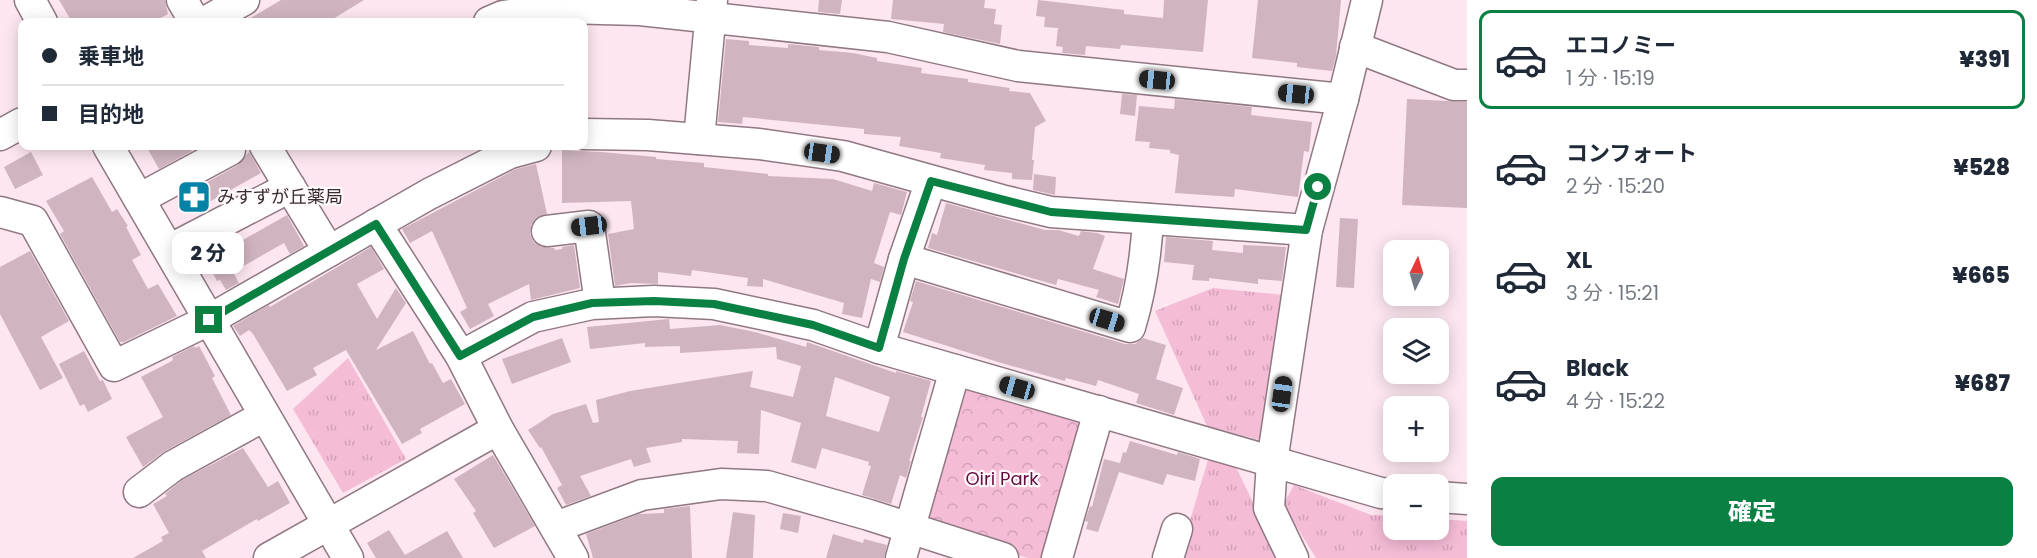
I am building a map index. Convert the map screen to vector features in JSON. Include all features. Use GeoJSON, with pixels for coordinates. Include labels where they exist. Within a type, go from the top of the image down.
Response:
{"type":"FeatureCollection","features":[{"type":"Feature","properties":{"kind":"street"},"geometry":{"type":"LineString","coordinates":[[30,0],[40,18]]}},
{"type":"Feature","properties":{"kind":"street"},"geometry":{"type":"LineString","coordinates":[[182,0],[193,18]]}},
{"type":"Feature","properties":{"kind":"street"},"geometry":{"type":"LineString","coordinates":[[212,18],[244,0]]}},
{"type":"Feature","properties":{"kind":"street"},"geometry":{"type":"LineString","coordinates":[[1293,558],[1269,508],[1272,462],[1306,230],[1343,99],[1367,0]]}},
{"type":"Feature","properties":{"kind":"street"},"geometry":{"type":"LineString","coordinates":[[498,18],[564,8],[640,10],[711,8],[888,37],[1018,66],[1343,99]]}},
{"type":"Feature","properties":{"kind":"street"},"geometry":{"type":"LineString","coordinates":[[699,139],[711,8]]}},
{"type":"Feature","properties":{"kind":"street"},"geometry":{"type":"LineString","coordinates":[[1355,47],[1455,85],[1467,85]]}},
{"type":"Feature","properties":{"kind":"street"},"geometry":{"type":"LineString","coordinates":[[0,135],[18,125]]}},
{"type":"Feature","properties":{"kind":"street"},"geometry":{"type":"LineString","coordinates":[[588,134],[648,135],[759,144],[843,156],[1051,212],[1306,230]]}},
{"type":"Feature","properties":{"kind":"street"},"geometry":{"type":"LineString","coordinates":[[110,150],[348,558]]}},
{"type":"Feature","properties":{"kind":"street"},"geometry":{"type":"LineString","coordinates":[[137,195],[205,150]]}},
{"type":"Feature","properties":{"kind":"street"},"geometry":{"type":"LineString","coordinates":[[137,195],[230,150]]}},
{"type":"Feature","properties":{"kind":"street"},"geometry":{"type":"LineString","coordinates":[[267,150],[329,251]]}},
{"type":"Feature","properties":{"kind":"street"},"geometry":{"type":"LineString","coordinates":[[0,212],[33,222],[114,366],[209,320],[429,194],[510,153],[521,150]]}},
{"type":"Feature","properties":{"kind":"street"},"geometry":{"type":"LineString","coordinates":[[879,348],[904,259],[931,181]]}},
{"type":"Feature","properties":{"kind":"street"},"geometry":{"type":"LineString","coordinates":[[169,250],[290,187]]}},
{"type":"Feature","properties":{"kind":"street"},"geometry":{"type":"LineString","coordinates":[[904,259],[1130,327],[1138,301],[1146,258],[1148,219]]}},
{"type":"Feature","properties":{"kind":"street"},"geometry":{"type":"LineString","coordinates":[[376,224],[460,356],[498,429],[573,558]]}},
{"type":"Feature","properties":{"kind":"street"},"geometry":{"type":"LineString","coordinates":[[547,231],[599,224],[600,303]]}},
{"type":"Feature","properties":{"kind":"street"},"geometry":{"type":"LineString","coordinates":[[460,356],[533,317],[600,303],[654,301],[714,304],[813,325],[879,348],[1383,494]]}},
{"type":"Feature","properties":{"kind":"street"},"geometry":{"type":"LineString","coordinates":[[901,558],[955,370]]}},
{"type":"Feature","properties":{"kind":"street"},"geometry":{"type":"LineString","coordinates":[[1057,558],[1099,411]]}},
{"type":"Feature","properties":{"kind":"street"},"geometry":{"type":"LineString","coordinates":[[139,492],[173,466],[264,416]]}},
{"type":"Feature","properties":{"kind":"street"},"geometry":{"type":"LineString","coordinates":[[269,558],[498,429]]}},
{"type":"Feature","properties":{"kind":"street"},"geometry":{"type":"LineString","coordinates":[[556,527],[642,495],[721,484],[767,486],[1003,558]]}},
{"type":"Feature","properties":{"kind":"street"},"geometry":{"type":"LineString","coordinates":[[1449,498],[1467,499]]}},
{"type":"Feature","properties":{"kind":"street"},"geometry":{"type":"LineString","coordinates":[[1168,558],[1177,529]]}},
{"type":"Feature","properties":{"kind":"green space"},"geometry":{"type":"Polygon","coordinates":[[[1213,288],[1284,295],[1260,440],[1207,426],[1155,311],[1213,288]]]}},
{"type":"Feature","properties":{"kind":"green space"},"geometry":{"type":"Polygon","coordinates":[[[348,358],[406,459],[343,493],[293,409],[348,358]]]}},
{"type":"Feature","properties":{"kind":"green space","name":"Oiri Park"},"geometry":{"type":"Polygon","coordinates":[[[963,381],[1086,415],[1048,558],[1028,558],[920,524],[963,381]]]}},
{"type":"Feature","properties":{"kind":"green space"},"geometry":{"type":"Polygon","coordinates":[[[1210,453],[1234,463],[1280,558],[1179,558],[1210,453]]]}},
{"type":"Feature","properties":{"kind":"green space"},"geometry":{"type":"Polygon","coordinates":[[[1294,485],[1371,515],[1383,516],[1383,540],[1449,540],[1449,520],[1467,521],[1467,558],[1316,558],[1283,505],[1294,485]]]}},
{"type":"Feature","properties":{"kind":"building"},"geometry":{"type":"Polygon","coordinates":[[[59,0],[165,0],[168,14],[160,18],[70,18],[59,0]]]}},
{"type":"Feature","properties":{"kind":"building"},"geometry":{"type":"Polygon","coordinates":[[[281,0],[364,0],[335,18],[251,18],[281,0]]]}},
{"type":"Feature","properties":{"kind":"building"},"geometry":{"type":"Polygon","coordinates":[[[819,0],[842,0],[840,14],[818,12],[819,0]]]}},
{"type":"Feature","properties":{"kind":"building"},"geometry":{"type":"Polygon","coordinates":[[[893,0],[985,0],[984,8],[996,9],[994,24],[1002,25],[1000,44],[943,32],[944,24],[891,19],[893,0]]]}},
{"type":"Feature","properties":{"kind":"building"},"geometry":{"type":"Polygon","coordinates":[[[1038,0],[1124,10],[1124,14],[1163,18],[1164,0],[1208,0],[1203,52],[1121,45],[1120,49],[1086,46],[1085,55],[1062,53],[1063,47],[1056,46],[1058,28],[1044,27],[1045,17],[1036,16],[1038,0]]]}},
{"type":"Feature","properties":{"kind":"building"},"geometry":{"type":"Polygon","coordinates":[[[1258,0],[1341,0],[1336,56],[1332,71],[1297,67],[1297,63],[1252,58],[1258,0]]]}},
{"type":"Feature","properties":{"kind":"building"},"geometry":{"type":"Polygon","coordinates":[[[726,39],[749,41],[749,45],[788,48],[788,44],[853,53],[877,58],[877,61],[922,68],[921,73],[968,79],[968,82],[1030,93],[1046,121],[1035,127],[1032,180],[1012,179],[1012,173],[984,170],[985,165],[940,158],[941,153],[899,146],[901,137],[864,134],[864,129],[743,117],[742,124],[718,122],[726,39]]]}},
{"type":"Feature","properties":{"kind":"building"},"geometry":{"type":"Polygon","coordinates":[[[1122,94],[1137,95],[1135,116],[1120,114],[1122,94]]]}},
{"type":"Feature","properties":{"kind":"building"},"geometry":{"type":"Polygon","coordinates":[[[1175,99],[1252,107],[1251,115],[1312,122],[1309,152],[1304,151],[1298,197],[1235,189],[1234,197],[1175,193],[1179,155],[1170,153],[1170,150],[1149,148],[1150,142],[1135,141],[1139,106],[1174,109],[1175,99]]]}},
{"type":"Feature","properties":{"kind":"building"},"geometry":{"type":"Polygon","coordinates":[[[1407,99],[1467,102],[1467,208],[1402,205],[1407,99]]]}},
{"type":"Feature","properties":{"kind":"building"},"geometry":{"type":"Polygon","coordinates":[[[148,150],[192,151],[159,169],[148,150]]]}},
{"type":"Feature","properties":{"kind":"building"},"geometry":{"type":"Polygon","coordinates":[[[562,150],[704,163],[704,167],[768,174],[768,176],[833,179],[872,191],[874,183],[907,192],[901,215],[890,212],[874,263],[884,267],[880,282],[871,279],[862,318],[842,314],[844,303],[763,279],[763,287],[747,286],[748,278],[692,270],[691,276],[658,272],[658,284],[631,283],[615,286],[608,234],[634,229],[631,201],[562,203],[562,150]]]}},
{"type":"Feature","properties":{"kind":"building"},"geometry":{"type":"Polygon","coordinates":[[[31,152],[43,175],[15,189],[4,167],[31,152]]]}},
{"type":"Feature","properties":{"kind":"building"},"geometry":{"type":"Polygon","coordinates":[[[249,152],[261,173],[193,211],[184,195],[238,165],[249,152]]]}},
{"type":"Feature","properties":{"kind":"building"},"geometry":{"type":"Polygon","coordinates":[[[536,164],[547,214],[536,218],[531,225],[530,234],[534,242],[541,247],[555,250],[574,245],[580,288],[531,300],[529,284],[488,304],[494,316],[470,329],[460,312],[467,308],[432,231],[410,243],[402,229],[516,169],[536,164]]]}},
{"type":"Feature","properties":{"kind":"building"},"geometry":{"type":"Polygon","coordinates":[[[1034,174],[1056,177],[1055,195],[1033,190],[1034,174]]]}},
{"type":"Feature","properties":{"kind":"building"},"geometry":{"type":"Polygon","coordinates":[[[92,177],[112,212],[117,209],[128,226],[126,227],[141,255],[132,260],[148,289],[158,284],[177,316],[124,342],[120,342],[60,234],[64,231],[46,201],[92,177]]]}},
{"type":"Feature","properties":{"kind":"building"},"geometry":{"type":"Polygon","coordinates":[[[946,203],[1045,230],[1058,230],[1079,236],[1081,231],[1105,236],[1093,269],[1124,279],[1118,304],[1096,297],[1099,290],[1058,279],[1056,285],[928,248],[932,233],[937,235],[946,203]]]}},
{"type":"Feature","properties":{"kind":"building"},"geometry":{"type":"Polygon","coordinates":[[[287,215],[304,246],[290,254],[284,243],[233,272],[239,283],[226,290],[220,280],[217,281],[206,261],[287,215]]]}},
{"type":"Feature","properties":{"kind":"building"},"geometry":{"type":"Polygon","coordinates":[[[1340,218],[1358,219],[1354,288],[1336,287],[1340,218]]]}},
{"type":"Feature","properties":{"kind":"building"},"geometry":{"type":"Polygon","coordinates":[[[1166,237],[1213,241],[1212,250],[1243,253],[1243,245],[1286,247],[1282,281],[1258,279],[1258,284],[1209,278],[1209,281],[1192,280],[1194,265],[1164,262],[1166,237]]]}},
{"type":"Feature","properties":{"kind":"building"},"geometry":{"type":"Polygon","coordinates":[[[371,247],[384,269],[357,284],[377,319],[396,288],[406,303],[376,350],[413,331],[443,383],[451,379],[465,404],[420,429],[422,433],[402,444],[346,350],[313,368],[317,375],[287,391],[253,334],[249,330],[240,336],[233,326],[269,305],[270,307],[371,247]]]}},
{"type":"Feature","properties":{"kind":"building"},"geometry":{"type":"Polygon","coordinates":[[[30,251],[69,321],[41,337],[63,378],[40,390],[0,314],[0,267],[30,251]]]}},
{"type":"Feature","properties":{"kind":"building"},"geometry":{"type":"Polygon","coordinates":[[[916,281],[1125,344],[1135,344],[1143,338],[1166,345],[1156,379],[1183,388],[1174,415],[1136,403],[1139,394],[1098,380],[1096,386],[1066,378],[1065,381],[903,332],[913,302],[910,301],[916,281]]]}},
{"type":"Feature","properties":{"kind":"building"},"geometry":{"type":"Polygon","coordinates":[[[669,319],[670,329],[720,325],[755,332],[806,347],[807,342],[896,373],[896,371],[931,381],[906,478],[900,475],[891,504],[862,495],[871,466],[868,465],[869,462],[822,448],[816,469],[791,462],[801,423],[761,410],[759,454],[737,453],[738,441],[682,439],[682,442],[646,448],[651,462],[634,467],[631,459],[580,476],[591,496],[566,505],[557,488],[562,485],[541,447],[528,430],[553,414],[586,404],[593,423],[599,422],[596,400],[630,391],[753,371],[750,387],[793,397],[801,366],[777,359],[776,347],[680,353],[680,346],[645,347],[645,343],[590,349],[587,327],[669,319]],[[835,377],[826,416],[879,432],[890,397],[835,377]]]}},
{"type":"Feature","properties":{"kind":"building"},"geometry":{"type":"Polygon","coordinates":[[[562,338],[571,362],[512,384],[502,359],[562,338]]]}},
{"type":"Feature","properties":{"kind":"building"},"geometry":{"type":"Polygon","coordinates":[[[194,346],[195,348],[199,346],[215,376],[212,378],[231,415],[165,451],[143,467],[126,437],[163,417],[141,377],[194,346]]]}},
{"type":"Feature","properties":{"kind":"building"},"geometry":{"type":"Polygon","coordinates":[[[84,351],[112,399],[88,412],[84,404],[80,406],[59,364],[84,351]]]}},
{"type":"Feature","properties":{"kind":"building"},"geometry":{"type":"Polygon","coordinates":[[[1130,441],[1177,455],[1178,452],[1200,459],[1195,481],[1167,474],[1163,485],[1119,472],[1098,532],[1086,529],[1088,522],[1085,521],[1090,506],[1092,507],[1104,459],[1120,463],[1123,452],[1126,453],[1130,441]]]}},
{"type":"Feature","properties":{"kind":"building"},"geometry":{"type":"Polygon","coordinates":[[[243,448],[268,487],[278,481],[290,503],[202,551],[206,558],[133,558],[163,541],[161,537],[169,533],[153,504],[167,496],[165,494],[182,480],[243,448]]]}},
{"type":"Feature","properties":{"kind":"building"},"geometry":{"type":"Polygon","coordinates":[[[493,455],[535,526],[494,548],[473,513],[476,511],[454,479],[493,455]]]}},
{"type":"Feature","properties":{"kind":"building"},"geometry":{"type":"Polygon","coordinates":[[[690,506],[692,558],[593,558],[586,534],[639,514],[664,513],[664,509],[690,506]]]}},
{"type":"Feature","properties":{"kind":"building"},"geometry":{"type":"Polygon","coordinates":[[[733,512],[755,515],[753,558],[726,558],[733,512]]]}},
{"type":"Feature","properties":{"kind":"building"},"geometry":{"type":"Polygon","coordinates":[[[783,513],[801,516],[798,533],[780,529],[783,513]]]}},
{"type":"Feature","properties":{"kind":"building"},"geometry":{"type":"Polygon","coordinates":[[[389,530],[405,555],[447,531],[463,558],[376,558],[367,543],[389,530]]]}},
{"type":"Feature","properties":{"kind":"building"},"geometry":{"type":"Polygon","coordinates":[[[833,534],[863,543],[864,539],[887,545],[884,558],[826,558],[833,534]]]}},
{"type":"Feature","properties":{"kind":"place","name":"みすずが丘薬局"},"geometry":{"type":"Point","coordinates":[194,197]}},
{"type":"Feature","properties":{"kind":"route"},"geometry":{"type":"LineString","coordinates":[[209,320],[376,224],[460,356],[533,317],[592,303],[654,301],[714,304],[813,325],[879,348],[904,259],[931,181],[1051,212],[1306,230],[1318,187]]}}]}
